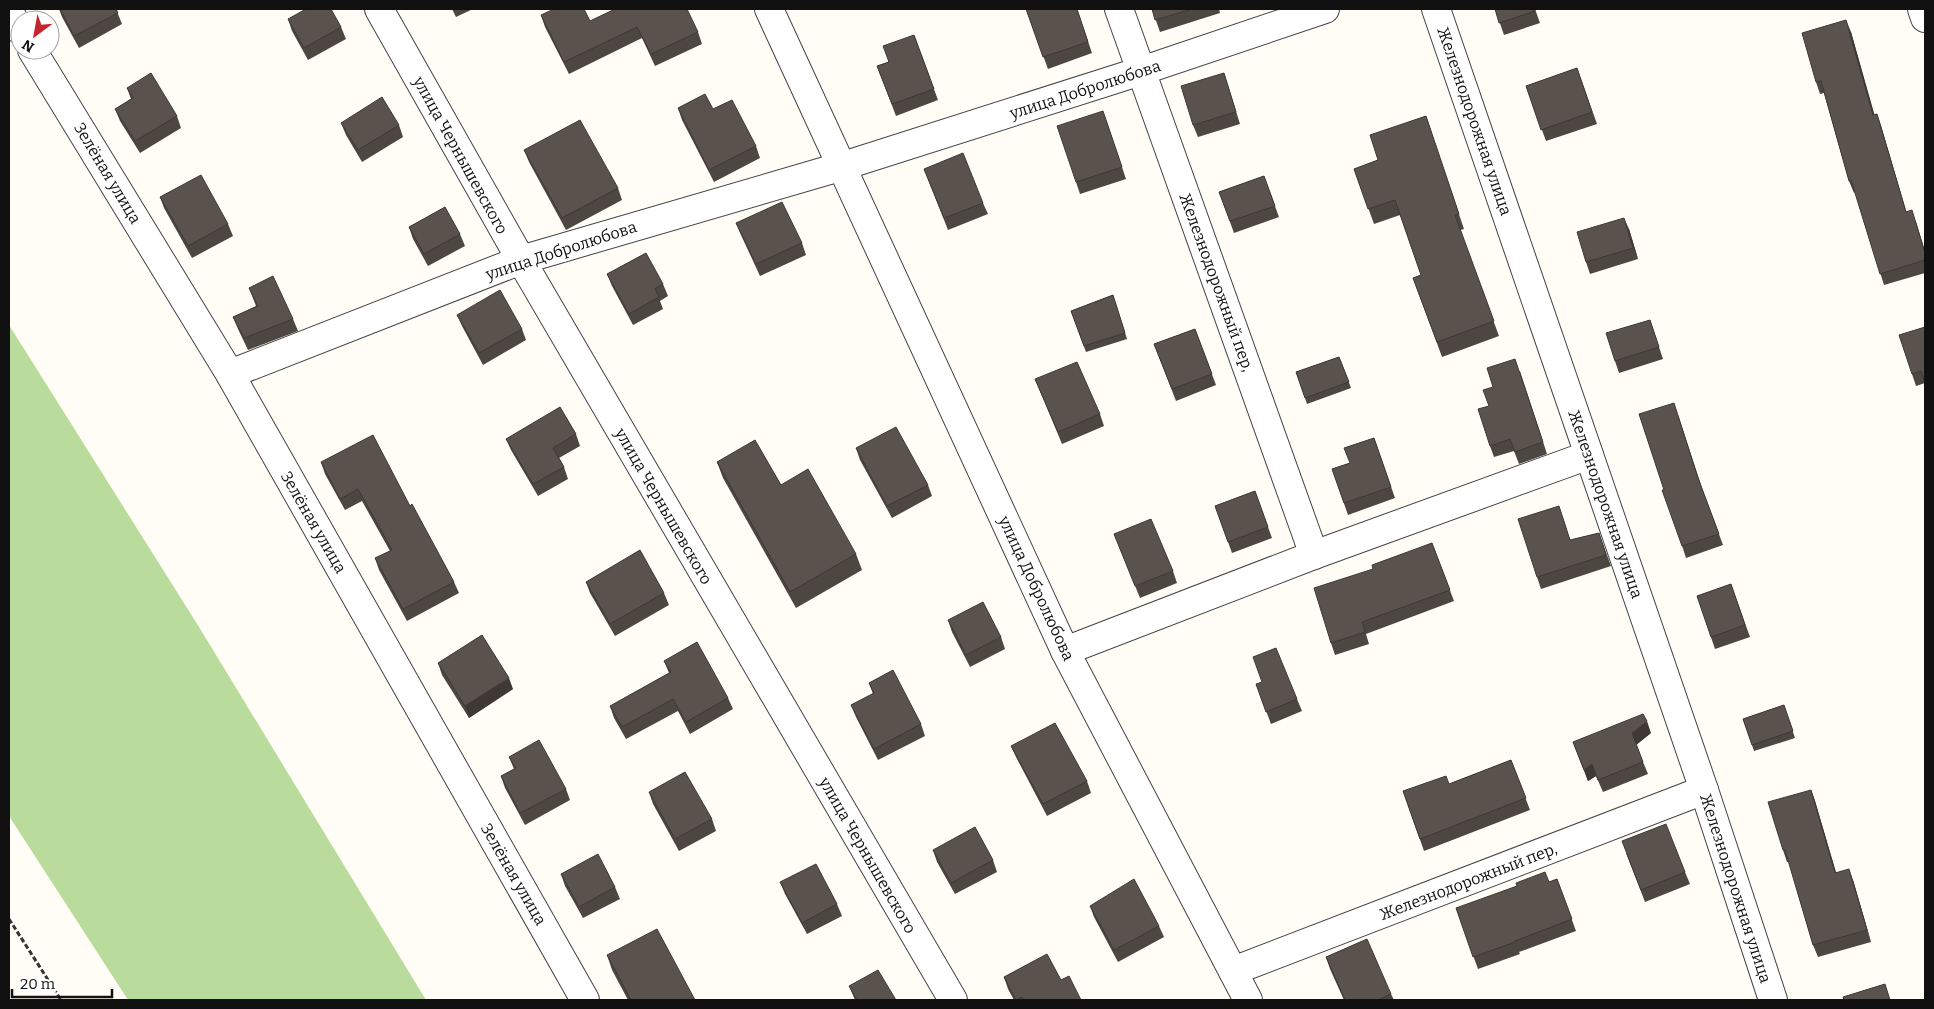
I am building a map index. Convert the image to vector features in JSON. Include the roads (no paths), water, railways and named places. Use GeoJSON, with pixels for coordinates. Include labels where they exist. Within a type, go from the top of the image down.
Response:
{"type":"FeatureCollection","features":[{"type":"Feature","properties":{"kind":"street","name":"улица Чернышевского"},"geometry":{"type":"LineString","coordinates":[[379,9],[521,260],[953,1000]]}},
{"type":"Feature","properties":{"kind":"street","name":"улица Добролюбова"},"geometry":{"type":"LineString","coordinates":[[769,9],[1065,651],[1248,1000]]}},
{"type":"Feature","properties":{"kind":"street","name":"Железнодорожный пер,"},"geometry":{"type":"LineString","coordinates":[[1119,9],[1314,555]]}},
{"type":"Feature","properties":{"kind":"street","name":"улица Добролюбова"},"geometry":{"type":"LineString","coordinates":[[230,374],[521,260],[843,166],[1141,72],[1325,9]]}},
{"type":"Feature","properties":{"kind":"street","name":"Железнодорожная улица"},"geometry":{"type":"LineString","coordinates":[[1436,9],[1704,790],[1773,1000]]}},
{"type":"Feature","properties":{"kind":"street"},"geometry":{"type":"LineString","coordinates":[[1922,9],[1925,18]]}},
{"type":"Feature","properties":{"kind":"street","name":"Зелёная улица"},"geometry":{"type":"LineString","coordinates":[[38,60],[230,374],[585,1000]]}},
{"type":"Feature","properties":{"kind":"street"},"geometry":{"type":"LineString","coordinates":[[1065,651],[1314,555],[1589,455]]}},
{"type":"Feature","properties":{"kind":"street","name":"Железнодорожный пер,"},"geometry":{"type":"LineString","coordinates":[[1233,971],[1704,790]]}}]}
